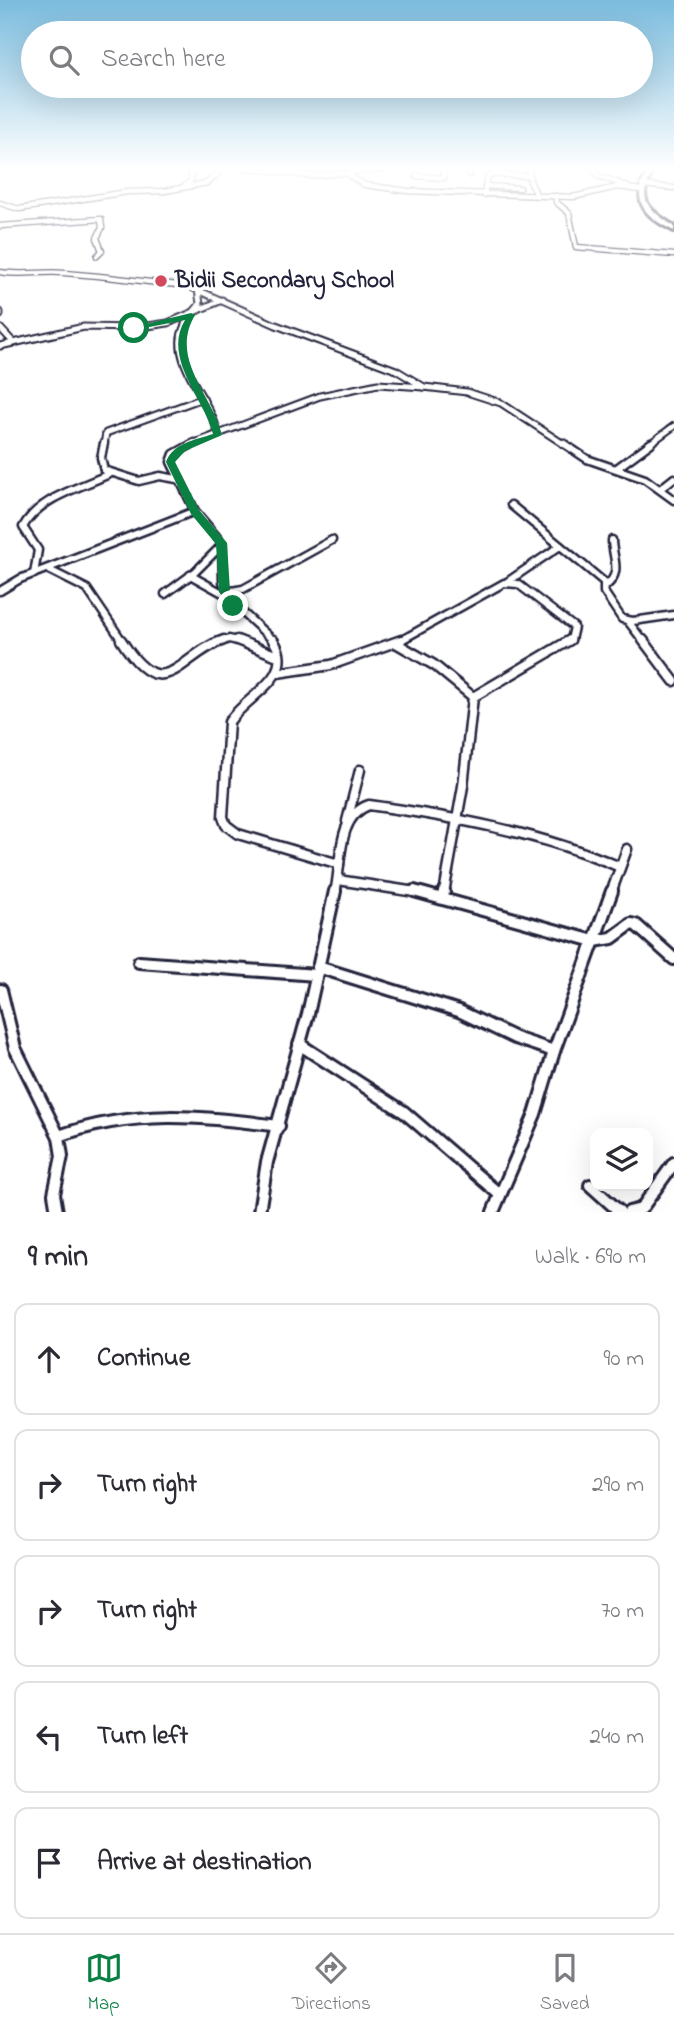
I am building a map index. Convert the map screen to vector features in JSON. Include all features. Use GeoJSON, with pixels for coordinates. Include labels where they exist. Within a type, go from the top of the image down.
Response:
{"type":"FeatureCollection","features":[{"type":"Feature","properties":{"kind":"street"},"geometry":{"type":"LineString","coordinates":[[0,226],[35,224]]}},
{"type":"Feature","properties":{"kind":"street"},"geometry":{"type":"LineString","coordinates":[[97,256],[102,251],[97,238],[102,224]]}},
{"type":"Feature","properties":{"kind":"street"},"geometry":{"type":"LineString","coordinates":[[571,224],[576,247],[674,255]]}},
{"type":"Feature","properties":{"kind":"street"},"geometry":{"type":"LineString","coordinates":[[0,272],[21,276],[65,273],[177,284],[197,289],[337,349],[384,365],[424,387]]}},
{"type":"Feature","properties":{"kind":"street"},"geometry":{"type":"LineString","coordinates":[[197,289],[200,304],[182,331],[183,345],[190,379],[212,414],[218,435]]}},
{"type":"Feature","properties":{"kind":"street"},"geometry":{"type":"LineString","coordinates":[[0,346],[84,327],[158,326],[191,315],[222,300]]}},
{"type":"Feature","properties":{"kind":"street"},"geometry":{"type":"LineString","coordinates":[[0,328],[14,343]]}},
{"type":"Feature","properties":{"kind":"street"},"geometry":{"type":"LineString","coordinates":[[339,864],[238,834],[226,825],[223,817],[229,722],[237,709],[268,685],[277,673],[276,640],[233,606],[226,594],[222,545],[195,512],[177,479],[171,462],[174,454],[320,396],[378,384],[424,387],[467,392],[501,403],[548,431],[587,459],[617,468],[660,489],[674,500]]}},
{"type":"Feature","properties":{"kind":"street"},"geometry":{"type":"LineString","coordinates":[[177,479],[160,476],[139,481],[104,470],[101,462],[109,431],[203,397]]}},
{"type":"Feature","properties":{"kind":"street"},"geometry":{"type":"LineString","coordinates":[[617,468],[674,426]]}},
{"type":"Feature","properties":{"kind":"street"},"geometry":{"type":"LineString","coordinates":[[34,574],[38,550],[23,527],[26,519],[57,497],[111,473]]}},
{"type":"Feature","properties":{"kind":"street"},"geometry":{"type":"LineString","coordinates":[[660,489],[674,478]]}},
{"type":"Feature","properties":{"kind":"street"},"geometry":{"type":"LineString","coordinates":[[511,505],[606,586]]}},
{"type":"Feature","properties":{"kind":"street"},"geometry":{"type":"LineString","coordinates":[[0,591],[34,574],[195,512]]}},
{"type":"Feature","properties":{"kind":"street"},"geometry":{"type":"LineString","coordinates":[[190,575],[226,594],[243,589],[332,540]]}},
{"type":"Feature","properties":{"kind":"street"},"geometry":{"type":"LineString","coordinates":[[612,540],[611,549],[618,562],[611,582],[604,592],[615,610],[627,621],[674,681]]}},
{"type":"Feature","properties":{"kind":"street"},"geometry":{"type":"LineString","coordinates":[[165,594],[222,545]]}},
{"type":"Feature","properties":{"kind":"street"},"geometry":{"type":"LineString","coordinates":[[277,673],[331,665],[396,643],[506,582],[560,546]]}},
{"type":"Feature","properties":{"kind":"street"},"geometry":{"type":"LineString","coordinates":[[49,569],[69,576],[92,594],[123,646],[151,672],[172,673],[201,657],[209,647],[227,639],[238,640],[255,650],[275,655]]}},
{"type":"Feature","properties":{"kind":"street"},"geometry":{"type":"LineString","coordinates":[[473,697],[571,640],[575,632],[564,617],[538,597],[518,584],[506,582]]}},
{"type":"Feature","properties":{"kind":"street"},"geometry":{"type":"LineString","coordinates":[[627,621],[674,615]]}},
{"type":"Feature","properties":{"kind":"street"},"geometry":{"type":"LineString","coordinates":[[396,643],[434,665],[473,697]]}},
{"type":"Feature","properties":{"kind":"street"},"geometry":{"type":"LineString","coordinates":[[443,899],[473,697]]}},
{"type":"Feature","properties":{"kind":"street"},"geometry":{"type":"LineString","coordinates":[[259,1212],[267,1162],[279,1126],[317,971],[360,770]]}},
{"type":"Feature","properties":{"kind":"street"},"geometry":{"type":"LineString","coordinates":[[347,821],[358,809],[369,805],[456,817],[597,857],[620,867]]}},
{"type":"Feature","properties":{"kind":"street"},"geometry":{"type":"LineString","coordinates":[[493,1212],[523,1146],[626,849]]}},
{"type":"Feature","properties":{"kind":"street"},"geometry":{"type":"LineString","coordinates":[[338,880],[443,899],[594,941],[612,938],[631,924],[636,925],[674,958]]}},
{"type":"Feature","properties":{"kind":"street"},"geometry":{"type":"LineString","coordinates":[[139,962],[317,971],[459,1011],[515,1038],[554,1051]]}},
{"type":"Feature","properties":{"kind":"street"},"geometry":{"type":"LineString","coordinates":[[1,990],[2,1009],[9,1030],[41,1105],[59,1136],[61,1164],[54,1198],[57,1212]]}},
{"type":"Feature","properties":{"kind":"street"},"geometry":{"type":"LineString","coordinates":[[299,1044],[347,1071],[446,1143],[499,1194]]}},
{"type":"Feature","properties":{"kind":"street"},"geometry":{"type":"LineString","coordinates":[[59,1136],[98,1122],[161,1115],[209,1117],[279,1126]]}},
{"type":"Feature","properties":{"kind":"street"},"geometry":{"type":"LineString","coordinates":[[629,1212],[641,1209],[674,1163]]}},
{"type":"Feature","properties":{"kind":"street"},"geometry":{"type":"LineString","coordinates":[[597,1191],[620,1212]]}},
{"type":"Feature","properties":{"kind":"place","name":"Bidii Secondary School"},"geometry":{"type":"Point","coordinates":[161,281]}},
{"type":"Feature","properties":{"kind":"route"},"geometry":{"type":"LineString","coordinates":[[134,328],[158,326],[191,315],[181,334],[185,358],[190,379],[212,414],[218,435],[182,449],[174,454],[171,462],[195,512],[222,543],[225,592],[233,606]]}}]}
